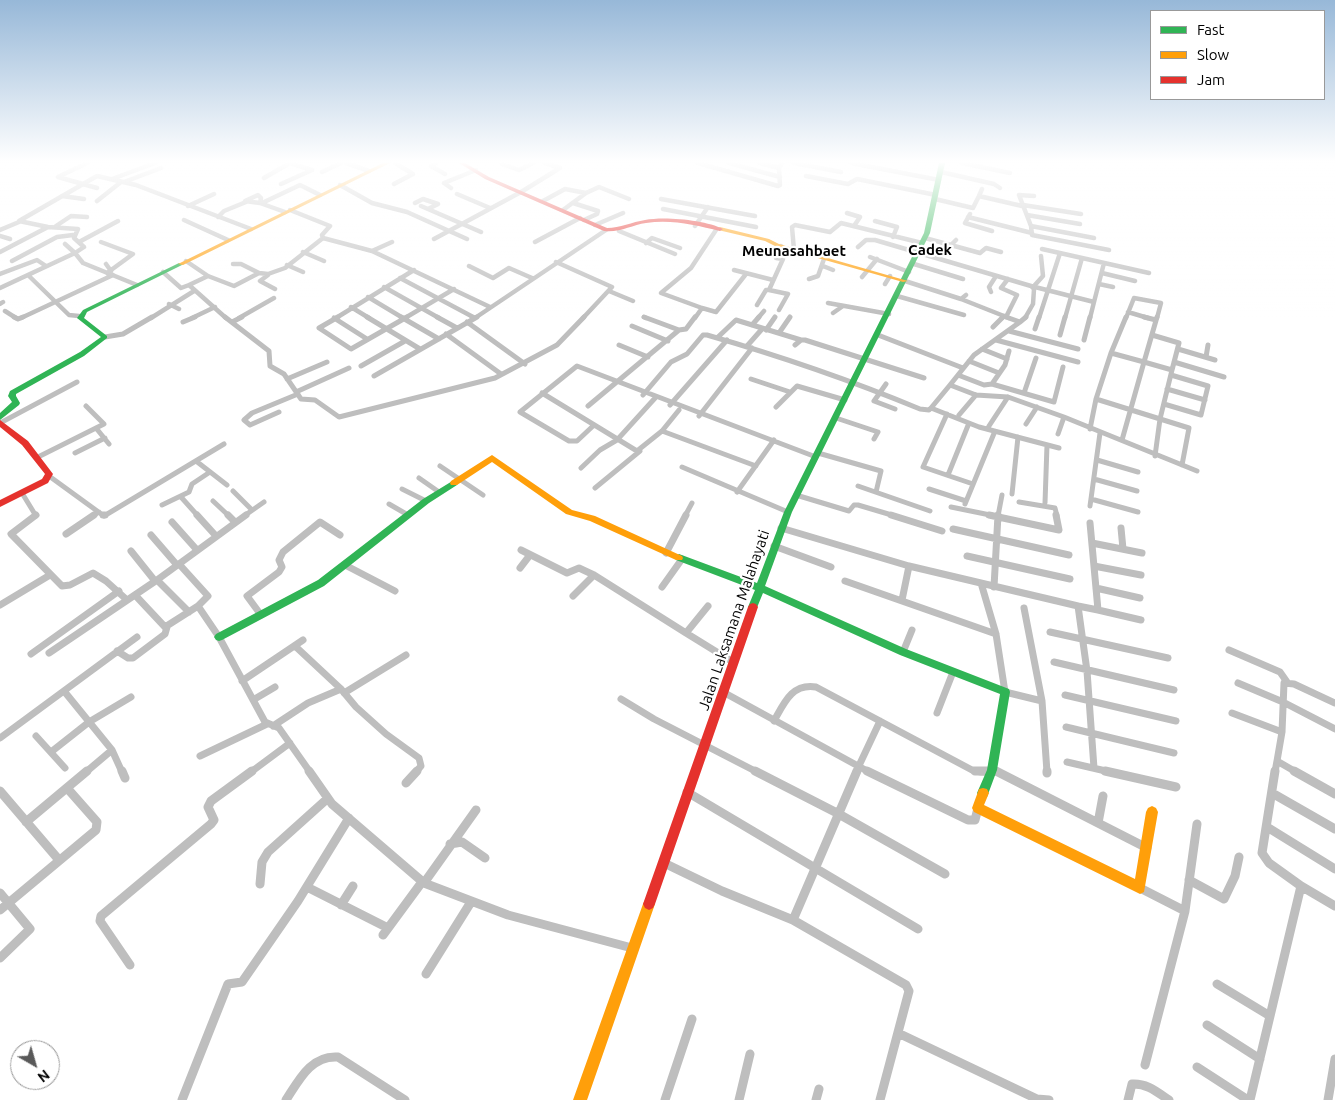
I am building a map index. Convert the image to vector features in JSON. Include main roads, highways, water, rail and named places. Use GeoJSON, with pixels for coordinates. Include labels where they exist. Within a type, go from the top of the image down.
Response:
{"type":"FeatureCollection","features":[{"type":"Feature","properties":{"kind":"main road"},"geometry":{"type":"LineString","coordinates":[[0,415],[11,408],[16,401],[12,396],[13,393],[101,340],[79,316],[85,311],[280,214]]}},
{"type":"Feature","properties":{"kind":"main road"},"geometry":{"type":"LineString","coordinates":[[576,214],[606,230],[619,231],[652,220],[695,226],[766,240],[780,246],[825,256],[868,270],[887,280],[905,281]]}},
{"type":"Feature","properties":{"kind":"main road","name":"Jalan Laksamana Malahayati"},"geometry":{"type":"LineString","coordinates":[[580,1100],[662,862],[781,528],[912,268],[931,214]]}},
{"type":"Feature","properties":{"kind":"main road"},"geometry":{"type":"LineString","coordinates":[[0,423],[25,443],[38,457],[49,476],[0,504]]}},
{"type":"Feature","properties":{"kind":"main road"},"geometry":{"type":"LineString","coordinates":[[219,637],[320,584],[426,501],[488,458],[493,458],[540,494],[570,512],[592,518],[666,553],[816,611],[903,652],[1005,692],[992,770],[978,808],[1140,888],[1152,812]]}},
{"type":"Feature","properties":{"kind":"district","name":"Cadek"},"geometry":{"type":"Point","coordinates":[930,250]}},
{"type":"Feature","properties":{"kind":"district","name":"Meunasahbaet"},"geometry":{"type":"Point","coordinates":[794,251]}}]}
